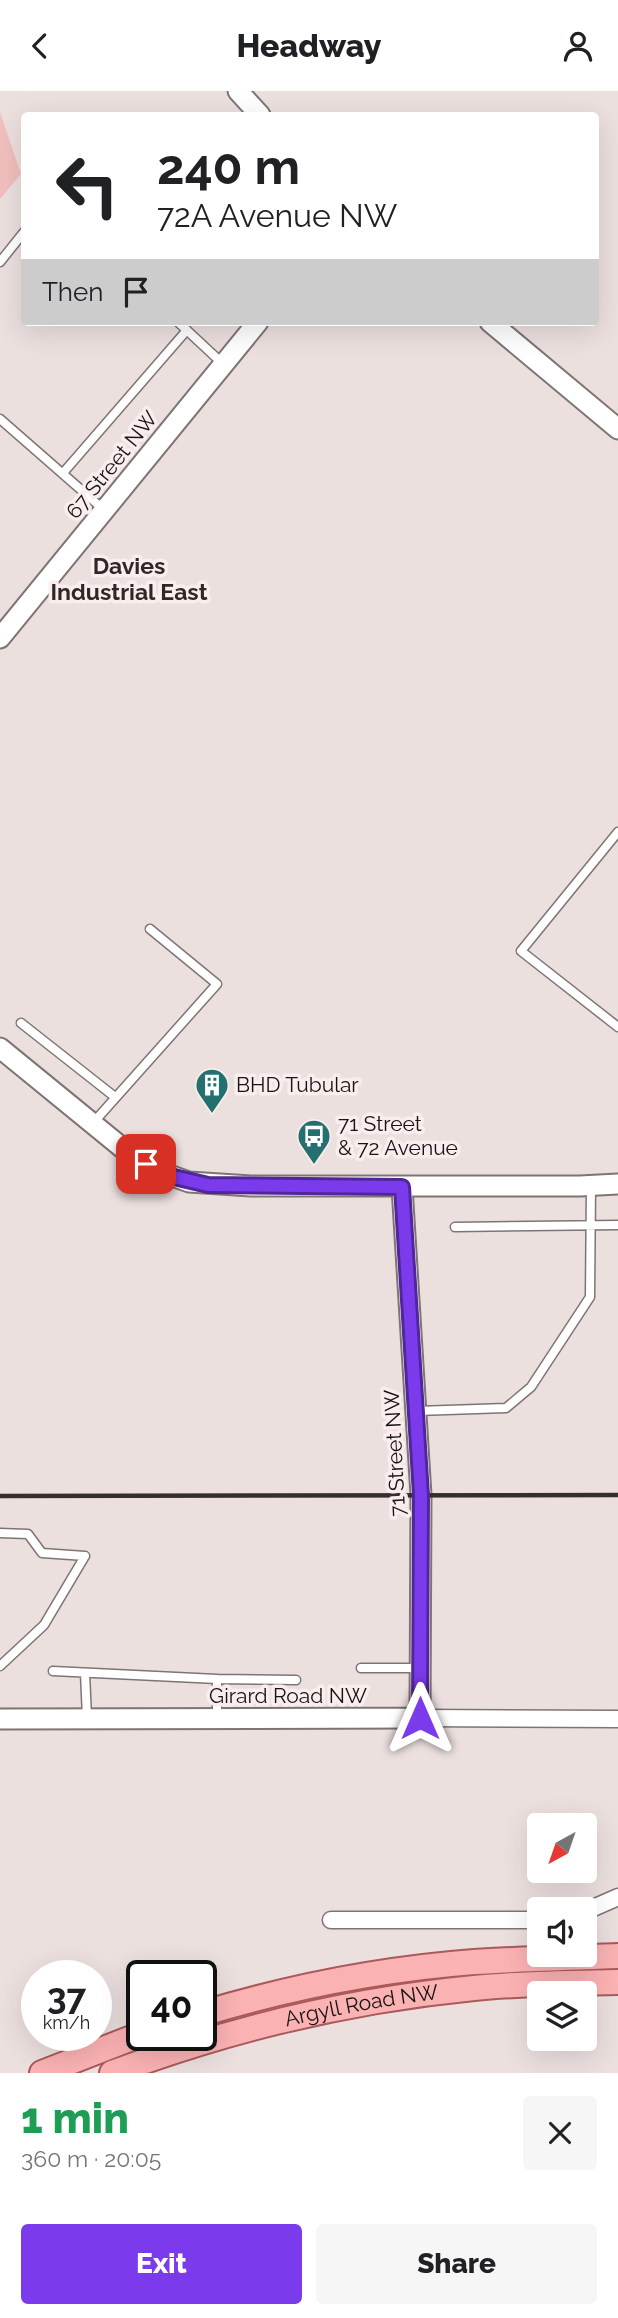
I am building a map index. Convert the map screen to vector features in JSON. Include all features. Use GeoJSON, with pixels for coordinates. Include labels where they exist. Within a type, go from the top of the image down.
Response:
{"type":"FeatureCollection","features":[{"type":"Feature","properties":{"kind":"main road","name":"Argyll Road NW"},"geometry":{"type":"LineString","coordinates":[[217,2009],[286,1990],[419,1968],[472,1962],[618,1957]]}},
{"type":"Feature","properties":{"kind":"main road","name":"Argyll Road NW"},"geometry":{"type":"LineString","coordinates":[[112,2073],[254,2026],[368,2002],[478,1987],[618,1982]]}},
{"type":"Feature","properties":{"kind":"main road"},"geometry":{"type":"LineString","coordinates":[[42,2073],[126,2040]]}},
{"type":"Feature","properties":{"kind":"street"},"geometry":{"type":"LineString","coordinates":[[238,91],[257,112]]}},
{"type":"Feature","properties":{"kind":"street","name":"67 Street NW"},"geometry":{"type":"LineString","coordinates":[[0,638],[255,326]]}},
{"type":"Feature","properties":{"kind":"street"},"geometry":{"type":"LineString","coordinates":[[495,326],[618,429]]}},
{"type":"Feature","properties":{"kind":"street"},"geometry":{"type":"LineString","coordinates":[[0,1048],[146,1164],[189,1182],[251,1186],[402,1187],[618,1184]]}},
{"type":"Feature","properties":{"kind":"street","name":"71 Street NW"},"geometry":{"type":"LineString","coordinates":[[402,1187],[421,1495],[420,1718]]}},
{"type":"Feature","properties":{"kind":"street","name":"Girard Road NW"},"geometry":{"type":"LineString","coordinates":[[0,1720],[618,1719]]}},
{"type":"Feature","properties":{"kind":"street"},"geometry":{"type":"LineString","coordinates":[[597,1906],[618,1897]]}},
{"type":"Feature","properties":{"kind":"street"},"geometry":{"type":"LineString","coordinates":[[331,1920],[527,1920]]}},
{"type":"Feature","properties":{"kind":"lane"},"geometry":{"type":"LineString","coordinates":[[0,261],[21,236]]}},
{"type":"Feature","properties":{"kind":"lane"},"geometry":{"type":"LineString","coordinates":[[182,326],[224,364]]}},
{"type":"Feature","properties":{"kind":"lane"},"geometry":{"type":"LineString","coordinates":[[63,473],[187,330]]}},
{"type":"Feature","properties":{"kind":"lane"},"geometry":{"type":"LineString","coordinates":[[0,419],[104,510]]}},
{"type":"Feature","properties":{"kind":"lane"},"geometry":{"type":"LineString","coordinates":[[618,832],[521,951],[618,1027]]}},
{"type":"Feature","properties":{"kind":"lane"},"geometry":{"type":"LineString","coordinates":[[93,1123],[217,984],[150,929]]}},
{"type":"Feature","properties":{"kind":"lane"},"geometry":{"type":"LineString","coordinates":[[21,1023],[115,1097]]}},
{"type":"Feature","properties":{"kind":"lane"},"geometry":{"type":"LineString","coordinates":[[416,1411],[506,1408],[530,1387],[590,1297],[591,1186]]}},
{"type":"Feature","properties":{"kind":"lane"},"geometry":{"type":"LineString","coordinates":[[455,1227],[618,1225]]}},
{"type":"Feature","properties":{"kind":"lane"},"geometry":{"type":"LineString","coordinates":[[0,1534],[28,1534],[42,1553],[85,1556],[44,1625],[0,1666]]}},
{"type":"Feature","properties":{"kind":"lane"},"geometry":{"type":"LineString","coordinates":[[361,1668],[420,1668]]}},
{"type":"Feature","properties":{"kind":"lane"},"geometry":{"type":"LineString","coordinates":[[53,1671],[296,1680]]}},
{"type":"Feature","properties":{"kind":"lane"},"geometry":{"type":"LineString","coordinates":[[85,1673],[87,1718]]}},
{"type":"Feature","properties":{"kind":"lane"},"geometry":{"type":"LineString","coordinates":[[217,1679],[217,1719]]}},
{"type":"Feature","properties":{"kind":"shaded area"},"geometry":{"type":"Polygon","coordinates":[[[0,112],[21,174],[0,199],[0,112]]]}},
{"type":"Feature","properties":{"kind":"railway"},"geometry":{"type":"LineString","coordinates":[[0,1496],[618,1495]]}},
{"type":"Feature","properties":{"kind":"place","name":"BHD Tubular"},"geometry":{"type":"Point","coordinates":[212,1115]}},
{"type":"Feature","properties":{"kind":"place","name":"71 Street & 72 Avenue"},"geometry":{"type":"Point","coordinates":[314,1166]}},
{"type":"Feature","properties":{"kind":"district","name":"Davies Industrial East"},"geometry":{"type":"Point","coordinates":[129,579]}},
{"type":"Feature","properties":{"kind":"route"},"geometry":{"type":"LineString","coordinates":[[146,1164],[174,1177],[208,1185],[402,1187],[421,1495],[420,1718]]}}]}
